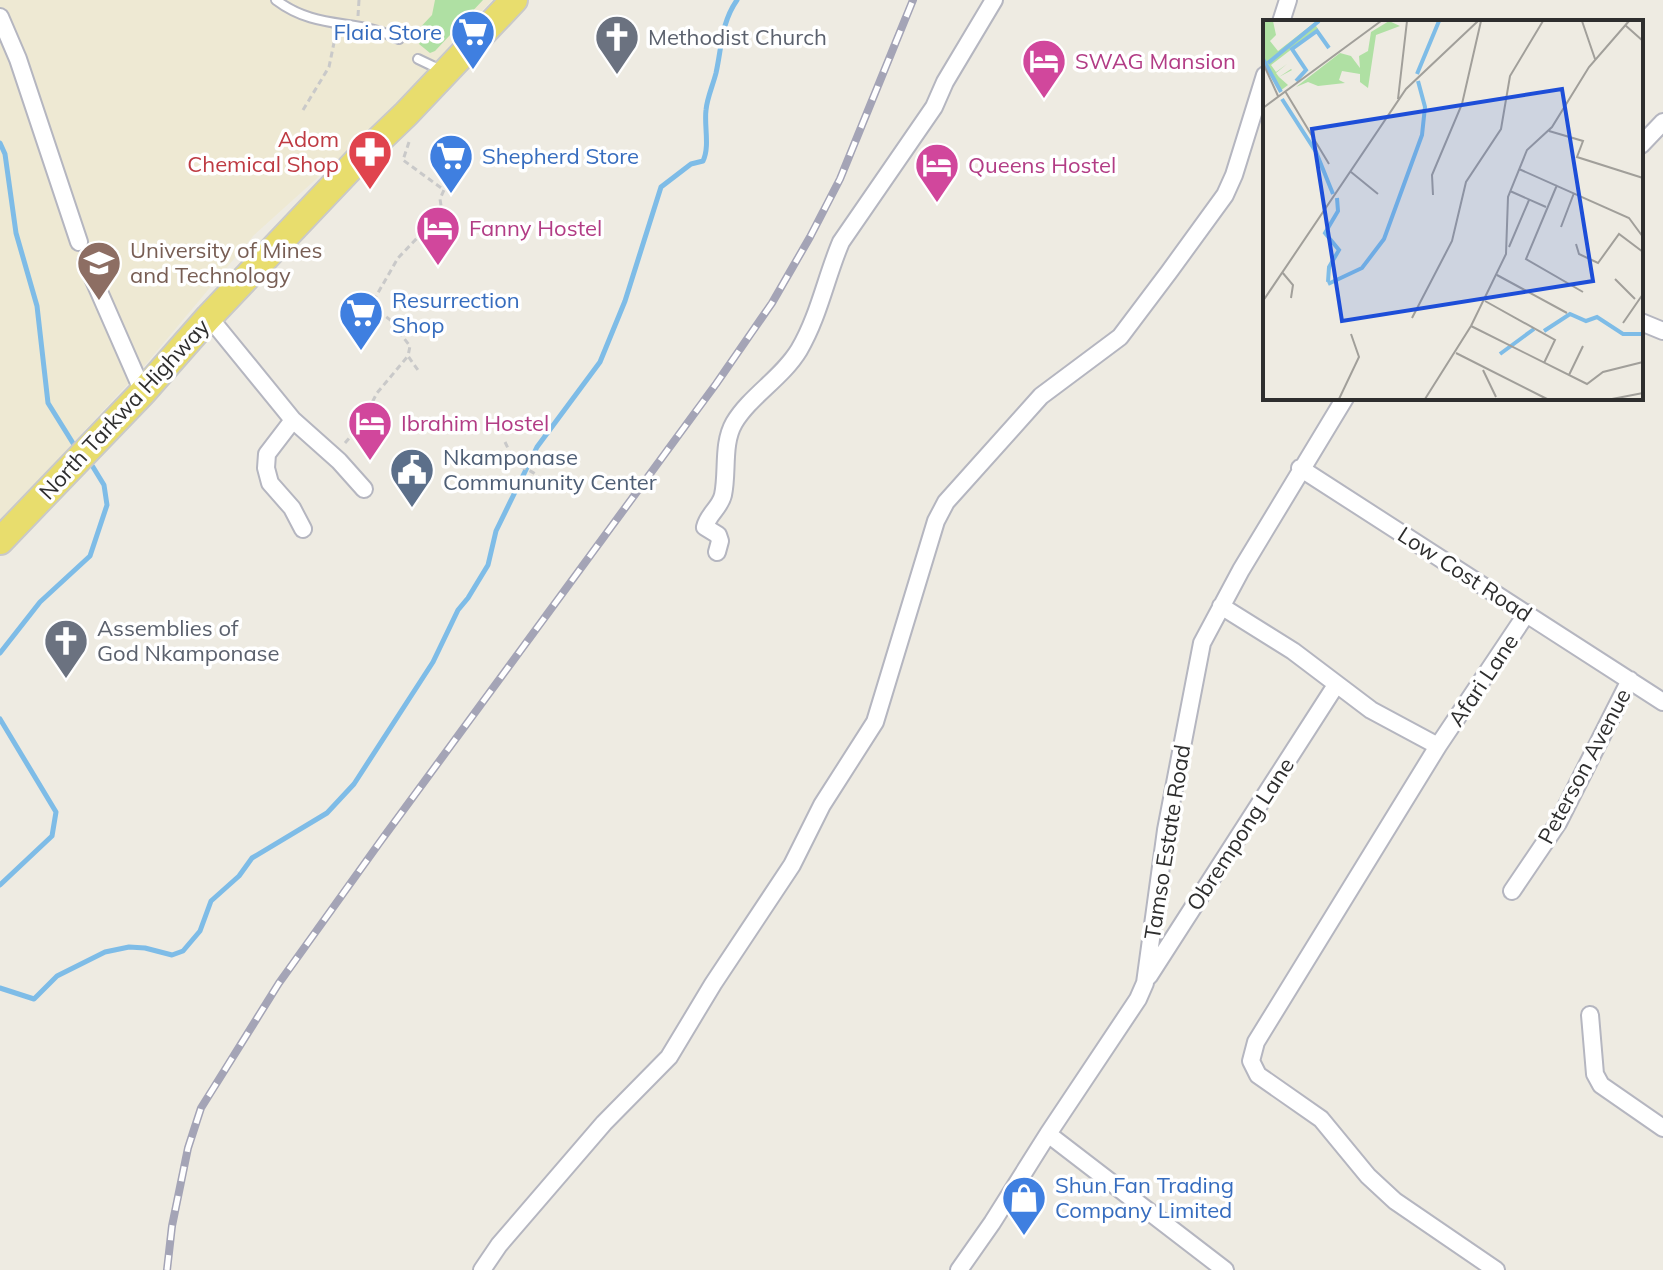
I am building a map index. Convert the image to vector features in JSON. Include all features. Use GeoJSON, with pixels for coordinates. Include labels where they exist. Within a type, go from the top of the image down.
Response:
{"type":"FeatureCollection","features":[{"type":"Feature","properties":{"kind":"main road","name":"North Tarkwa Highway"},"geometry":{"type":"LineString","coordinates":[[0,541],[357,161],[514,0]]}},
{"type":"Feature","properties":{"kind":"street"},"geometry":{"type":"LineString","coordinates":[[717,552],[718,535],[705,527],[722,501],[728,461],[727,440],[734,422],[798,351],[825,291],[841,242],[934,107],[945,82],[994,0]]}},
{"type":"Feature","properties":{"kind":"street"},"geometry":{"type":"LineString","coordinates":[[1282,20],[1288,0]]}},
{"type":"Feature","properties":{"kind":"street"},"geometry":{"type":"LineString","coordinates":[[0,17],[18,59],[79,242]]}},
{"type":"Feature","properties":{"kind":"street"},"geometry":{"type":"LineString","coordinates":[[482,1270],[499,1245],[604,1123],[669,1057],[792,865],[822,805],[875,722],[936,521],[946,502],[1041,396],[1120,337],[1225,195],[1263,81]]}},
{"type":"Feature","properties":{"kind":"street"},"geometry":{"type":"LineString","coordinates":[[1643,143],[1663,122]]}},
{"type":"Feature","properties":{"kind":"street"},"geometry":{"type":"LineString","coordinates":[[86,262],[143,392]]}},
{"type":"Feature","properties":{"kind":"street"},"geometry":{"type":"LineString","coordinates":[[209,317],[293,420],[364,489]]}},
{"type":"Feature","properties":{"kind":"street"},"geometry":{"type":"LineString","coordinates":[[1643,323],[1663,331]]}},
{"type":"Feature","properties":{"kind":"street","name":"Tamso Estate Road"},"geometry":{"type":"LineString","coordinates":[[959,1270],[1131,1010],[1145,983],[1166,830],[1202,643],[1300,468],[1344,400]]}},
{"type":"Feature","properties":{"kind":"street"},"geometry":{"type":"LineString","coordinates":[[293,420],[267,454],[266,468],[270,483],[292,508],[303,529]]}},
{"type":"Feature","properties":{"kind":"street","name":"Low Cost Road"},"geometry":{"type":"LineString","coordinates":[[1300,468],[1663,702]]}},
{"type":"Feature","properties":{"kind":"street"},"geometry":{"type":"LineString","coordinates":[[1221,606],[1293,651],[1371,710],[1438,746]]}},
{"type":"Feature","properties":{"kind":"street","name":"Afari Lane"},"geometry":{"type":"LineString","coordinates":[[1496,1270],[1395,1201],[1368,1176],[1321,1119],[1258,1075],[1251,1061],[1256,1042],[1438,746],[1527,613]]}},
{"type":"Feature","properties":{"kind":"street","name":"Peterson Avenue"},"geometry":{"type":"LineString","coordinates":[[1512,891],[1558,823],[1630,680]]}},
{"type":"Feature","properties":{"kind":"street","name":"Obrempong Lane"},"geometry":{"type":"LineString","coordinates":[[1145,983],[1336,685]]}},
{"type":"Feature","properties":{"kind":"street"},"geometry":{"type":"LineString","coordinates":[[1590,1015],[1595,1074],[1601,1085],[1663,1128]]}},
{"type":"Feature","properties":{"kind":"street"},"geometry":{"type":"LineString","coordinates":[[1048,1134],[1225,1270]]}},
{"type":"Feature","properties":{"kind":"lane"},"geometry":{"type":"LineString","coordinates":[[276,0],[305,17],[338,25],[380,29],[399,39]]}},
{"type":"Feature","properties":{"kind":"lane"},"geometry":{"type":"LineString","coordinates":[[418,59],[446,72]]}},
{"type":"Feature","properties":{"kind":"path"},"geometry":{"type":"LineString","coordinates":[[303,110],[329,67],[338,25]]}},
{"type":"Feature","properties":{"kind":"path"},"geometry":{"type":"LineString","coordinates":[[333,456],[361,424],[377,393],[408,356],[410,346],[398,326],[371,305],[398,258],[442,212],[440,199],[444,190],[403,160],[413,137]]}},
{"type":"Feature","properties":{"kind":"path"},"geometry":{"type":"LineString","coordinates":[[408,356],[420,373]]}},
{"type":"Feature","properties":{"kind":"path"},"geometry":{"type":"LineString","coordinates":[[505,442],[516,465],[535,472],[542,478],[544,489]]}},
{"type":"Feature","properties":{"kind":"shaded area","name":"University of Mines and Technology"},"geometry":{"type":"Polygon","coordinates":[[[0,0],[492,0],[385,117],[254,235],[141,370],[0,521],[0,0]]]}},
{"type":"Feature","properties":{"kind":"green space"},"geometry":{"type":"Polygon","coordinates":[[[435,0],[483,0],[430,53],[419,44],[422,39],[414,34],[432,15],[435,0]]]}},
{"type":"Feature","properties":{"kind":"waterway"},"geometry":{"type":"LineString","coordinates":[[0,988],[34,999],[57,976],[105,952],[129,947],[172,955],[183,951],[200,931],[211,901],[239,876],[252,858],[327,813],[354,784],[433,662],[458,610],[488,565],[496,531],[537,447],[600,362],[625,301],[661,187],[691,164],[703,161],[708,101],[725,26],[737,0]]}},
{"type":"Feature","properties":{"kind":"waterway"},"geometry":{"type":"LineString","coordinates":[[0,143],[5,154],[16,233],[37,306],[48,403],[76,448]]}},
{"type":"Feature","properties":{"kind":"waterway"},"geometry":{"type":"LineString","coordinates":[[0,653],[40,602],[90,556],[107,505],[104,485],[93,467]]}},
{"type":"Feature","properties":{"kind":"waterway"},"geometry":{"type":"LineString","coordinates":[[0,719],[56,812],[52,836],[0,885]]}},
{"type":"Feature","properties":{"kind":"railway"},"geometry":{"type":"LineString","coordinates":[[167,1270],[172,1226],[188,1148],[201,1108],[279,983],[772,303],[840,179],[913,0]]}},
{"type":"Feature","properties":{"kind":"place","name":"Flaia Store"},"geometry":{"type":"Point","coordinates":[473,71]}},
{"type":"Feature","properties":{"kind":"place","name":"Methodist Church"},"geometry":{"type":"Point","coordinates":[617,76]}},
{"type":"Feature","properties":{"kind":"place","name":"SWAG Mansion"},"geometry":{"type":"Point","coordinates":[1044,100]}},
{"type":"Feature","properties":{"kind":"place","name":"Adom Chemical Shop"},"geometry":{"type":"Point","coordinates":[370,191]}},
{"type":"Feature","properties":{"kind":"place","name":"Shepherd Store"},"geometry":{"type":"Point","coordinates":[451,195]}},
{"type":"Feature","properties":{"kind":"place","name":"Queens Hostel"},"geometry":{"type":"Point","coordinates":[937,204]}},
{"type":"Feature","properties":{"kind":"place","name":"Fanny Hostel"},"geometry":{"type":"Point","coordinates":[438,267]}},
{"type":"Feature","properties":{"kind":"place","name":"University of Mines and Technology"},"geometry":{"type":"Point","coordinates":[99,302]}},
{"type":"Feature","properties":{"kind":"place","name":"Resurrection Shop"},"geometry":{"type":"Point","coordinates":[361,352]}},
{"type":"Feature","properties":{"kind":"place","name":"Ibrahim Hostel"},"geometry":{"type":"Point","coordinates":[370,462]}},
{"type":"Feature","properties":{"kind":"place","name":"Nkamponase Commununity Center"},"geometry":{"type":"Point","coordinates":[412,509]}},
{"type":"Feature","properties":{"kind":"place","name":"Assemblies of God Nkamponase"},"geometry":{"type":"Point","coordinates":[66,680]}},
{"type":"Feature","properties":{"kind":"place","name":"Shun Fan Trading Company Limited"},"geometry":{"type":"Point","coordinates":[1024,1237]}}]}
